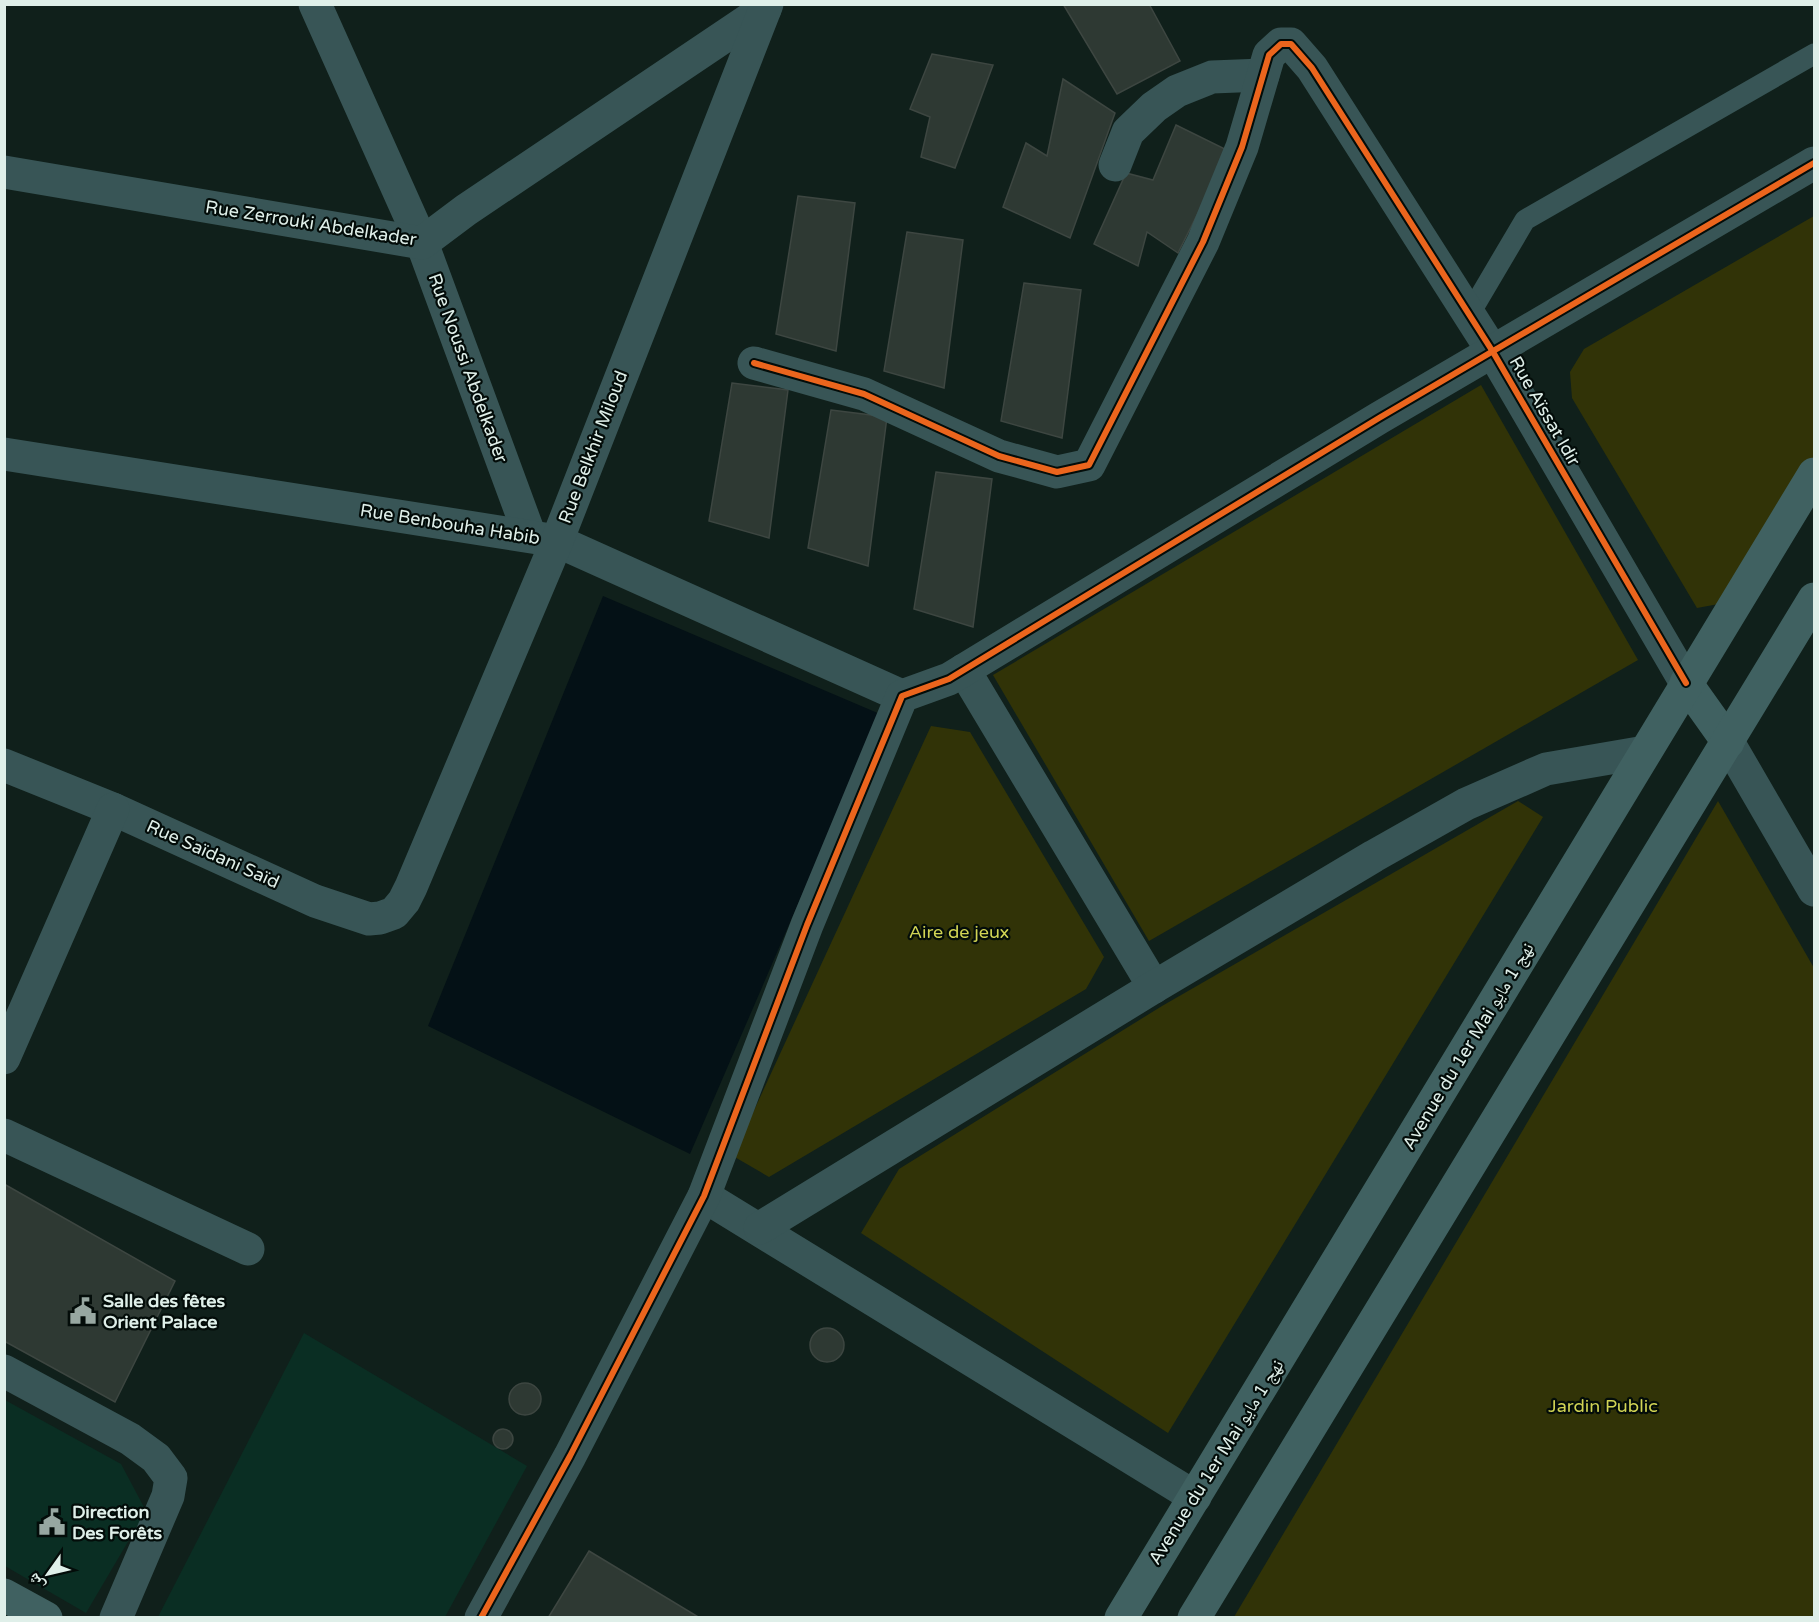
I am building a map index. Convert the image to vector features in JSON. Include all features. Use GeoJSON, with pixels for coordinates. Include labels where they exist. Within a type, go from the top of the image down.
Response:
{"type":"FeatureCollection","features":[{"type":"Feature","properties":{"kind":"main road","name":"Avenue du 1er Mai نهج 1 مايو"},"geometry":{"type":"LineString","coordinates":[[1121,1617],[1815,474]]}},
{"type":"Feature","properties":{"kind":"main road"},"geometry":{"type":"LineString","coordinates":[[1194,1617],[1815,599]]}},
{"type":"Feature","properties":{"kind":"main road"},"geometry":{"type":"LineString","coordinates":[[1686,683],[1728,742]]}},
{"type":"Feature","properties":{"kind":"main road"},"geometry":{"type":"LineString","coordinates":[[4,1595],[46,1617]]}},
{"type":"Feature","properties":{"kind":"street","name":"Rue Noussi Abdelkader"},"geometry":{"type":"LineString","coordinates":[[315,4],[422,243],[543,539]]}},
{"type":"Feature","properties":{"kind":"street","name":"Rue Zerrouki Abdelkader"},"geometry":{"type":"LineString","coordinates":[[4,172],[422,243],[466,210],[766,7]]}},
{"type":"Feature","properties":{"kind":"street","name":"Rue Belkhir Miloud"},"geometry":{"type":"LineString","coordinates":[[411,887],[543,539],[766,7]]}},
{"type":"Feature","properties":{"kind":"street","name":"Rue Aïssat Idir"},"geometry":{"type":"LineString","coordinates":[[754,363],[864,394],[999,456],[1057,472],[1089,465],[1203,242],[1242,147],[1269,55],[1281,44],[1291,44],[1312,68],[1493,352],[1686,683]]}},
{"type":"Feature","properties":{"kind":"street"},"geometry":{"type":"LineString","coordinates":[[1115,165],[1128,132],[1154,106],[1177,91],[1212,77],[1263,75]]}},
{"type":"Feature","properties":{"kind":"street"},"geometry":{"type":"LineString","coordinates":[[481,1617],[570,1456],[704,1196],[807,925],[902,696],[949,679],[1379,418],[1815,163]]}},
{"type":"Feature","properties":{"kind":"street","name":"Rue Benbouha Habib"},"geometry":{"type":"LineString","coordinates":[[4,454],[543,539],[902,696]]}},
{"type":"Feature","properties":{"kind":"street"},"geometry":{"type":"LineString","coordinates":[[964,670],[1154,987]]}},
{"type":"Feature","properties":{"kind":"street"},"geometry":{"type":"LineString","coordinates":[[1728,742],[1815,890]]}},
{"type":"Feature","properties":{"kind":"street"},"geometry":{"type":"LineString","coordinates":[[760,1228],[1154,987],[1466,804],[1546,769],[1645,752]]}},
{"type":"Feature","properties":{"kind":"street","name":"Rue Saïdani Saïd"},"geometry":{"type":"LineString","coordinates":[[4,765],[113,810],[315,901],[369,919],[381,918],[394,913],[404,902],[411,887]]}},
{"type":"Feature","properties":{"kind":"street"},"geometry":{"type":"LineString","coordinates":[[4,1059],[113,810]]}},
{"type":"Feature","properties":{"kind":"street"},"geometry":{"type":"LineString","coordinates":[[4,1135],[248,1249]]}},
{"type":"Feature","properties":{"kind":"street"},"geometry":{"type":"LineString","coordinates":[[704,1196],[760,1228],[1195,1497]]}},
{"type":"Feature","properties":{"kind":"street"},"geometry":{"type":"LineString","coordinates":[[4,1371],[130,1439],[156,1458],[171,1478],[168,1496],[116,1617]]}},
{"type":"Feature","properties":{"kind":"lane"},"geometry":{"type":"LineString","coordinates":[[1470,315],[1525,220],[1815,54]]}},
{"type":"Feature","properties":{"kind":"shaded area"},"geometry":{"type":"Polygon","coordinates":[[[603,596],[880,714],[690,1154],[428,1026],[603,596]]]}},
{"type":"Feature","properties":{"kind":"shaded area"},"geometry":{"type":"Polygon","coordinates":[[[304,1333],[527,1466],[445,1617],[158,1617],[304,1333]]]}},
{"type":"Feature","properties":{"kind":"shaded area","name":"Direction Des Forêts"},"geometry":{"type":"Polygon","coordinates":[[[5,1400],[121,1464],[146,1511],[86,1613],[5,1566],[5,1400]]]}},
{"type":"Feature","properties":{"kind":"green space"},"geometry":{"type":"Polygon","coordinates":[[[1814,216],[1814,456],[1724,603],[1697,608],[1572,398],[1570,372],[1584,349],[1814,216]]]}},
{"type":"Feature","properties":{"kind":"green space"},"geometry":{"type":"Polygon","coordinates":[[[1481,385],[1638,660],[1149,941],[993,675],[1481,385]]]}},
{"type":"Feature","properties":{"kind":"green space","name":"Aire de jeux"},"geometry":{"type":"Polygon","coordinates":[[[931,726],[970,732],[1104,957],[1086,989],[769,1177],[733,1156],[931,726]]]}},
{"type":"Feature","properties":{"kind":"green space"},"geometry":{"type":"Polygon","coordinates":[[[1518,801],[1543,817],[1168,1433],[861,1233],[899,1169],[1162,1006],[1518,801]]]}},
{"type":"Feature","properties":{"kind":"green space","name":"Jardin Public"},"geometry":{"type":"Polygon","coordinates":[[[1718,801],[1814,968],[1814,1617],[1234,1617],[1718,801]]]}},
{"type":"Feature","properties":{"kind":"building"},"geometry":{"type":"Polygon","coordinates":[[[1063,4],[1149,4],[1180,61],[1117,94],[1063,4]]]}},
{"type":"Feature","properties":{"kind":"building"},"geometry":{"type":"Polygon","coordinates":[[[932,54],[993,65],[955,168],[921,157],[930,117],[910,109],[932,54]]]}},
{"type":"Feature","properties":{"kind":"building"},"geometry":{"type":"Polygon","coordinates":[[[1063,79],[1115,113],[1070,238],[1003,207],[1026,143],[1047,156],[1063,79]]]}},
{"type":"Feature","properties":{"kind":"building"},"geometry":{"type":"Polygon","coordinates":[[[1176,125],[1229,151],[1178,253],[1147,232],[1138,266],[1094,244],[1126,173],[1153,180],[1176,125]]]}},
{"type":"Feature","properties":{"kind":"building"},"geometry":{"type":"Polygon","coordinates":[[[798,196],[855,203],[836,351],[776,334],[798,196]]]}},
{"type":"Feature","properties":{"kind":"building"},"geometry":{"type":"Polygon","coordinates":[[[907,232],[963,240],[944,388],[884,371],[907,232]]]}},
{"type":"Feature","properties":{"kind":"building"},"geometry":{"type":"Polygon","coordinates":[[[1024,283],[1081,290],[1062,438],[1001,421],[1024,283]]]}},
{"type":"Feature","properties":{"kind":"building"},"geometry":{"type":"Polygon","coordinates":[[[732,383],[788,390],[769,538],[709,521],[732,383]]]}},
{"type":"Feature","properties":{"kind":"building"},"geometry":{"type":"Polygon","coordinates":[[[831,410],[887,417],[868,566],[808,548],[831,410]]]}},
{"type":"Feature","properties":{"kind":"building"},"geometry":{"type":"Polygon","coordinates":[[[936,472],[992,479],[973,627],[914,609],[936,472]]]}},
{"type":"Feature","properties":{"kind":"building","name":"Salle des fêtes Orient Palace"},"geometry":{"type":"Polygon","coordinates":[[[4,1184],[175,1281],[115,1402],[4,1341],[4,1184]]]}},
{"type":"Feature","properties":{"kind":"building"},"geometry":{"type":"Polygon","coordinates":[[[827,1328],[839,1333],[844,1345],[839,1357],[827,1362],[815,1357],[810,1345],[815,1333],[827,1328]]]}},
{"type":"Feature","properties":{"kind":"building"},"geometry":{"type":"Polygon","coordinates":[[[525,1383],[536,1388],[541,1399],[536,1410],[525,1415],[514,1410],[509,1399],[514,1388],[525,1383]]]}},
{"type":"Feature","properties":{"kind":"building"},"geometry":{"type":"Polygon","coordinates":[[[503,1429],[510,1432],[513,1439],[510,1446],[503,1449],[496,1446],[493,1439],[496,1432],[503,1429]]]}},
{"type":"Feature","properties":{"kind":"building"},"geometry":{"type":"Polygon","coordinates":[[[589,1551],[700,1618],[548,1618],[589,1551]]]}},
{"type":"Feature","properties":{"kind":"cycle path"},"geometry":{"type":"LineString","coordinates":[[754,363],[864,394],[999,456],[1057,472],[1089,465],[1203,242],[1242,147],[1269,55],[1281,44],[1291,44],[1312,68],[1493,352],[1686,683]]}},
{"type":"Feature","properties":{"kind":"cycle path"},"geometry":{"type":"LineString","coordinates":[[481,1618],[570,1456],[704,1196],[807,925],[902,696],[949,679],[1379,418],[1814,163]]}},
{"type":"Feature","properties":{"kind":"place","name":"Salle des fêtes Orient Palace"},"geometry":{"type":"Point","coordinates":[83,1311]}},
{"type":"Feature","properties":{"kind":"place","name":"Direction Des Forêts"},"geometry":{"type":"Point","coordinates":[52,1522]}}]}
